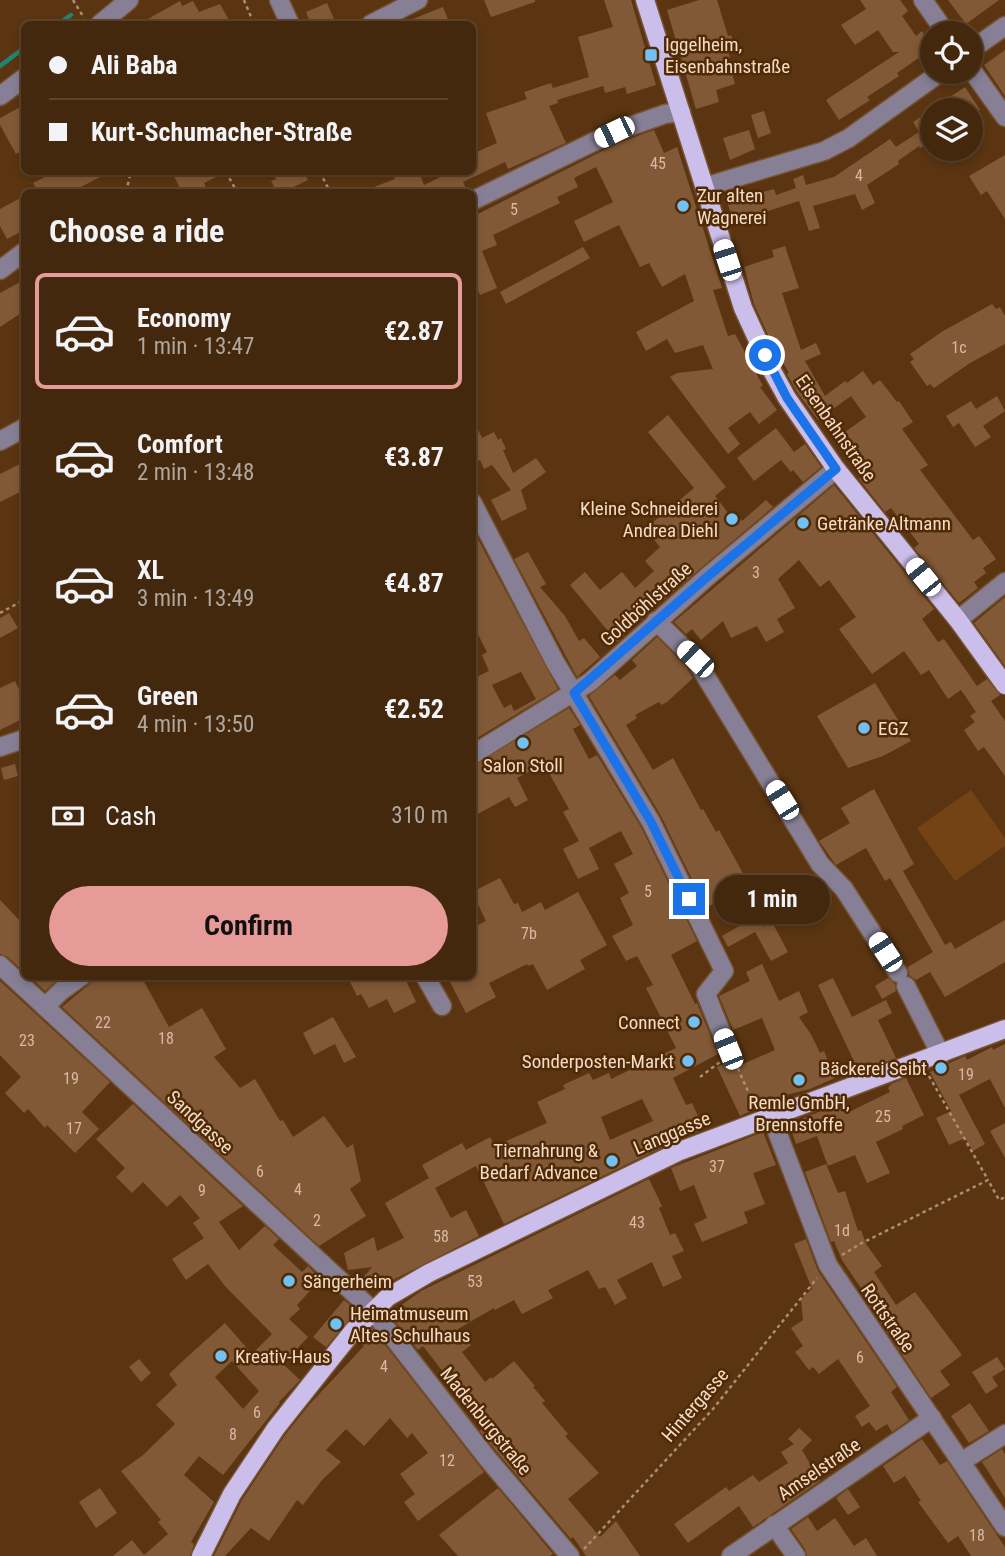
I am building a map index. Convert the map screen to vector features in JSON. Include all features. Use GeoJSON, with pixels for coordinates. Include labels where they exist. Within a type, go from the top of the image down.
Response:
{"type":"FeatureCollection","features":[{"type":"Feature","properties":{"kind":"main road","name":"Eisenbahnstraße"},"geometry":{"type":"LineString","coordinates":[[645,0],[743,308],[771,369],[787,398],[836,469],[958,620],[1005,685]]}},
{"type":"Feature","properties":{"kind":"main road","name":"Langgasse"},"geometry":{"type":"LineString","coordinates":[[201,1556],[251,1462],[324,1367],[372,1310],[388,1297],[429,1273],[680,1151],[1005,1029]]}},
{"type":"Feature","properties":{"kind":"street"},"geometry":{"type":"LineString","coordinates":[[104,21],[129,0]]}},
{"type":"Feature","properties":{"kind":"street"},"geometry":{"type":"LineString","coordinates":[[279,0],[289,21]]}},
{"type":"Feature","properties":{"kind":"street"},"geometry":{"type":"LineString","coordinates":[[378,21],[418,0]]}},
{"type":"Feature","properties":{"kind":"street"},"geometry":{"type":"LineString","coordinates":[[923,0],[938,21]]}},
{"type":"Feature","properties":{"kind":"street"},"geometry":{"type":"LineString","coordinates":[[983,42],[1005,26]]}},
{"type":"Feature","properties":{"kind":"street"},"geometry":{"type":"LineString","coordinates":[[0,96],[21,80]]}},
{"type":"Feature","properties":{"kind":"street"},"geometry":{"type":"LineString","coordinates":[[704,187],[800,160],[836,145],[924,84]]}},
{"type":"Feature","properties":{"kind":"street"},"geometry":{"type":"LineString","coordinates":[[982,84],[1005,117]]}},
{"type":"Feature","properties":{"kind":"street"},"geometry":{"type":"LineString","coordinates":[[476,199],[614,132],[665,114],[681,112]]}},
{"type":"Feature","properties":{"kind":"street"},"geometry":{"type":"LineString","coordinates":[[0,270],[21,254]]}},
{"type":"Feature","properties":{"kind":"street"},"geometry":{"type":"LineString","coordinates":[[0,441],[21,430]]}},
{"type":"Feature","properties":{"kind":"street","name":"Goldböhlstraße"},"geometry":{"type":"LineString","coordinates":[[476,753],[574,693],[836,469]]}},
{"type":"Feature","properties":{"kind":"street"},"geometry":{"type":"LineString","coordinates":[[476,510],[574,693],[651,822],[724,971],[706,994],[729,1051]]}},
{"type":"Feature","properties":{"kind":"street"},"geometry":{"type":"LineString","coordinates":[[958,620],[1005,582]]}},
{"type":"Feature","properties":{"kind":"street"},"geometry":{"type":"LineString","coordinates":[[656,621],[695,659],[820,864],[844,889],[902,979],[941,1055]]}},
{"type":"Feature","properties":{"kind":"street"},"geometry":{"type":"LineString","coordinates":[[0,746],[21,740]]}},
{"type":"Feature","properties":{"kind":"street","name":"Sandgasse"},"geometry":{"type":"LineString","coordinates":[[0,965],[372,1310]]}},
{"type":"Feature","properties":{"kind":"street"},"geometry":{"type":"LineString","coordinates":[[45,1007],[76,980]]}},
{"type":"Feature","properties":{"kind":"street"},"geometry":{"type":"LineString","coordinates":[[427,980],[442,1006]]}},
{"type":"Feature","properties":{"kind":"street","name":"Rottstraße"},"geometry":{"type":"LineString","coordinates":[[766,1118],[828,1265],[1005,1527]]}},
{"type":"Feature","properties":{"kind":"street","name":"Madenburgstraße"},"geometry":{"type":"LineString","coordinates":[[372,1310],[487,1458],[570,1556]]}},
{"type":"Feature","properties":{"kind":"street","name":"Amselstraße"},"geometry":{"type":"LineString","coordinates":[[731,1556],[932,1418]]}},
{"type":"Feature","properties":{"kind":"street"},"geometry":{"type":"LineString","coordinates":[[961,1462],[1005,1434]]}},
{"type":"Feature","properties":{"kind":"street"},"geometry":{"type":"LineString","coordinates":[[774,1525],[796,1556]]}},
{"type":"Feature","properties":{"kind":"path"},"geometry":{"type":"LineString","coordinates":[[73,0],[86,21]]}},
{"type":"Feature","properties":{"kind":"path"},"geometry":{"type":"LineString","coordinates":[[244,0],[253,21]]}},
{"type":"Feature","properties":{"kind":"path"},"geometry":{"type":"LineString","coordinates":[[0,612],[21,602]]}},
{"type":"Feature","properties":{"kind":"path"},"geometry":{"type":"LineString","coordinates":[[700,1077],[729,1051],[766,1118]]}},
{"type":"Feature","properties":{"kind":"path"},"geometry":{"type":"LineString","coordinates":[[921,1062],[999,1200],[1005,1197]]}},
{"type":"Feature","properties":{"kind":"path","name":"Hintergasse"},"geometry":{"type":"LineString","coordinates":[[576,1556],[713,1409],[828,1265],[860,1244],[988,1180]]}},
{"type":"Feature","properties":{"kind":"shaded area"},"geometry":{"type":"Polygon","coordinates":[[[971,790],[1005,838],[1005,846],[955,881],[917,828],[971,790]]]}},
{"type":"Feature","properties":{"kind":"building"},"geometry":{"type":"Polygon","coordinates":[[[484,0],[535,0],[535,2],[491,17],[484,0]]]}},
{"type":"Feature","properties":{"kind":"building"},"geometry":{"type":"Polygon","coordinates":[[[604,0],[631,0],[656,85],[627,94],[625,87],[605,93],[603,86],[557,100],[558,103],[549,106],[566,143],[508,169],[505,162],[463,182],[466,189],[369,189],[395,179],[393,175],[420,175],[424,185],[445,175],[476,175],[476,152],[497,143],[486,113],[527,99],[524,92],[551,83],[553,88],[589,77],[578,37],[613,27],[604,0]]]}},
{"type":"Feature","properties":{"kind":"building"},"geometry":{"type":"Polygon","coordinates":[[[699,0],[717,0],[728,36],[731,35],[735,48],[728,50],[728,59],[735,84],[716,90],[719,102],[696,109],[667,10],[699,0]]]}},
{"type":"Feature","properties":{"kind":"building"},"geometry":{"type":"Polygon","coordinates":[[[860,0],[900,0],[908,11],[902,16],[916,36],[920,33],[920,57],[897,73],[899,76],[867,97],[870,100],[839,120],[826,100],[899,52],[893,52],[878,30],[855,45],[841,25],[866,9],[860,0]]]}},
{"type":"Feature","properties":{"kind":"building"},"geometry":{"type":"Polygon","coordinates":[[[948,0],[999,0],[970,21],[964,21],[948,0]]]}},
{"type":"Feature","properties":{"kind":"building"},"geometry":{"type":"Polygon","coordinates":[[[180,1],[182,6],[193,1],[199,12],[220,4],[229,21],[144,21],[180,1]]]}},
{"type":"Feature","properties":{"kind":"building"},"geometry":{"type":"Polygon","coordinates":[[[327,3],[335,21],[310,21],[306,12],[327,3]]]}},
{"type":"Feature","properties":{"kind":"building"},"geometry":{"type":"Polygon","coordinates":[[[443,7],[449,21],[408,21],[443,7]]]}},
{"type":"Feature","properties":{"kind":"building"},"geometry":{"type":"Polygon","coordinates":[[[1005,50],[1005,96],[984,65],[1005,50]]]}},
{"type":"Feature","properties":{"kind":"building"},"geometry":{"type":"Polygon","coordinates":[[[965,87],[972,98],[949,98],[965,87]]]}},
{"type":"Feature","properties":{"kind":"building"},"geometry":{"type":"Polygon","coordinates":[[[21,107],[21,151],[16,154],[0,125],[0,118],[21,107]]]}},
{"type":"Feature","properties":{"kind":"building"},"geometry":{"type":"Polygon","coordinates":[[[764,111],[771,133],[758,138],[751,115],[764,111]]]}},
{"type":"Feature","properties":{"kind":"building"},"geometry":{"type":"Polygon","coordinates":[[[920,117],[920,148],[919,146],[898,161],[899,164],[867,185],[875,203],[862,210],[855,194],[813,206],[820,228],[809,231],[799,201],[734,222],[727,202],[774,189],[776,195],[796,188],[793,179],[803,175],[806,185],[834,177],[890,139],[896,147],[919,132],[913,122],[920,117]]]}},
{"type":"Feature","properties":{"kind":"building"},"geometry":{"type":"Polygon","coordinates":[[[654,130],[664,153],[677,147],[722,288],[713,290],[728,336],[735,334],[763,386],[760,387],[777,410],[759,424],[750,412],[728,428],[740,444],[728,454],[670,377],[677,373],[713,369],[703,345],[675,353],[667,339],[646,351],[636,332],[694,301],[685,274],[662,287],[649,263],[640,267],[619,225],[584,242],[574,221],[613,202],[596,167],[574,178],[578,187],[557,197],[560,203],[493,235],[497,245],[482,251],[497,288],[480,295],[476,286],[476,215],[618,143],[654,130]]]}},
{"type":"Feature","properties":{"kind":"building"},"geometry":{"type":"Polygon","coordinates":[[[749,130],[755,149],[730,160],[723,138],[749,130]]]}},
{"type":"Feature","properties":{"kind":"building"},"geometry":{"type":"Polygon","coordinates":[[[1005,155],[1005,219],[987,191],[981,195],[969,176],[1005,155]]]}},
{"type":"Feature","properties":{"kind":"building"},"geometry":{"type":"Polygon","coordinates":[[[49,175],[104,175],[77,189],[36,189],[33,183],[49,175]]]}},
{"type":"Feature","properties":{"kind":"building"},"geometry":{"type":"Polygon","coordinates":[[[174,175],[220,175],[204,183],[207,189],[180,189],[174,175]]]}},
{"type":"Feature","properties":{"kind":"building"},"geometry":{"type":"Polygon","coordinates":[[[274,175],[306,175],[308,180],[289,189],[275,189],[271,181],[276,179],[274,175]]]}},
{"type":"Feature","properties":{"kind":"building"},"geometry":{"type":"Polygon","coordinates":[[[21,198],[21,232],[7,239],[0,226],[0,209],[21,198]]]}},
{"type":"Feature","properties":{"kind":"building"},"geometry":{"type":"Polygon","coordinates":[[[785,246],[799,288],[782,293],[801,350],[816,343],[821,354],[805,361],[825,396],[863,371],[873,385],[880,380],[913,422],[902,429],[928,465],[920,470],[973,540],[979,536],[996,559],[983,568],[986,573],[974,582],[978,588],[959,603],[914,548],[919,544],[891,508],[885,512],[859,479],[867,474],[857,460],[862,457],[845,432],[866,417],[851,396],[818,420],[797,392],[773,346],[754,304],[744,267],[774,257],[772,250],[785,246]]]}},
{"type":"Feature","properties":{"kind":"building"},"geometry":{"type":"Polygon","coordinates":[[[583,247],[590,258],[506,304],[500,292],[583,247]]]}},
{"type":"Feature","properties":{"kind":"building"},"geometry":{"type":"Polygon","coordinates":[[[21,282],[21,313],[0,327],[0,293],[21,282]]]}},
{"type":"Feature","properties":{"kind":"building"},"geometry":{"type":"Polygon","coordinates":[[[992,304],[996,309],[1000,307],[1005,316],[1005,344],[970,363],[934,388],[930,384],[927,386],[910,362],[914,359],[910,354],[943,331],[992,304]]]}},
{"type":"Feature","properties":{"kind":"building"},"geometry":{"type":"Polygon","coordinates":[[[997,396],[1005,411],[983,426],[991,437],[975,447],[959,423],[953,427],[946,416],[971,401],[976,409],[997,396]]]}},
{"type":"Feature","properties":{"kind":"building"},"geometry":{"type":"Polygon","coordinates":[[[668,415],[726,487],[715,496],[729,514],[734,511],[742,521],[766,500],[773,507],[617,642],[570,585],[585,572],[600,590],[622,572],[635,588],[654,571],[645,561],[660,547],[645,529],[694,488],[648,432],[668,415]]]}},
{"type":"Feature","properties":{"kind":"building"},"geometry":{"type":"Polygon","coordinates":[[[476,425],[482,438],[494,432],[498,440],[501,438],[513,473],[536,458],[546,472],[521,490],[527,509],[502,521],[491,500],[511,490],[492,465],[484,469],[480,460],[476,462],[476,425]]]}},
{"type":"Feature","properties":{"kind":"building"},"geometry":{"type":"Polygon","coordinates":[[[776,428],[794,452],[805,444],[821,467],[803,482],[781,460],[754,481],[737,458],[776,428]]]}},
{"type":"Feature","properties":{"kind":"building"},"geometry":{"type":"Polygon","coordinates":[[[21,464],[21,492],[0,502],[0,474],[21,464]]]}},
{"type":"Feature","properties":{"kind":"building"},"geometry":{"type":"Polygon","coordinates":[[[834,485],[934,609],[922,619],[938,642],[944,639],[977,686],[987,679],[1000,695],[991,701],[1005,721],[1005,776],[984,747],[978,751],[964,730],[975,722],[970,716],[976,712],[961,690],[948,699],[929,670],[921,675],[904,651],[872,674],[839,629],[856,617],[829,580],[820,587],[799,560],[778,579],[795,608],[777,619],[784,632],[766,642],[757,626],[731,638],[723,621],[701,640],[692,629],[686,634],[674,622],[834,485]]]}},
{"type":"Feature","properties":{"kind":"building"},"geometry":{"type":"Polygon","coordinates":[[[476,535],[558,689],[476,739],[476,677],[489,671],[482,655],[487,652],[476,631],[476,535]],[[521,672],[492,685],[504,708],[511,704],[514,711],[536,699],[521,672]]]}},
{"type":"Feature","properties":{"kind":"building"},"geometry":{"type":"Polygon","coordinates":[[[528,552],[546,584],[540,587],[565,616],[579,641],[584,638],[600,657],[577,677],[514,559],[528,552]]]}},
{"type":"Feature","properties":{"kind":"building"},"geometry":{"type":"Polygon","coordinates":[[[1005,597],[1005,666],[974,623],[1005,597]]]}},
{"type":"Feature","properties":{"kind":"building"},"geometry":{"type":"Polygon","coordinates":[[[9,613],[18,628],[0,638],[0,618],[9,613]]]}},
{"type":"Feature","properties":{"kind":"building"},"geometry":{"type":"Polygon","coordinates":[[[657,637],[686,666],[693,678],[667,702],[661,705],[659,702],[635,715],[637,718],[626,725],[653,770],[673,758],[701,810],[703,809],[716,832],[719,830],[744,875],[730,883],[733,888],[724,893],[726,896],[706,908],[661,816],[589,696],[615,675],[620,680],[637,666],[632,660],[657,637]]]}},
{"type":"Feature","properties":{"kind":"building"},"geometry":{"type":"Polygon","coordinates":[[[15,681],[21,694],[21,720],[0,730],[0,688],[15,681]]]}},
{"type":"Feature","properties":{"kind":"building","name":"EGZ"},"geometry":{"type":"Polygon","coordinates":[[[875,683],[911,741],[883,756],[848,768],[817,716],[875,683]]]}},
{"type":"Feature","properties":{"kind":"building"},"geometry":{"type":"Polygon","coordinates":[[[569,708],[580,725],[573,729],[589,759],[597,755],[641,827],[697,941],[671,955],[695,1004],[697,1003],[718,1054],[673,1078],[686,1105],[692,1103],[704,1129],[504,1224],[476,1166],[435,1188],[451,1218],[466,1210],[479,1236],[385,1284],[361,1285],[359,1283],[372,1267],[348,1270],[344,1253],[374,1237],[377,1251],[404,1238],[385,1203],[429,1178],[422,1165],[462,1143],[466,1150],[490,1137],[495,1146],[547,1123],[537,1102],[565,1089],[563,1085],[589,1073],[593,1080],[609,1073],[611,1079],[676,1048],[646,988],[653,985],[637,956],[626,961],[612,936],[633,925],[620,898],[629,893],[614,864],[633,854],[621,831],[589,848],[599,869],[578,879],[563,849],[579,841],[563,812],[569,809],[544,764],[517,778],[528,800],[515,807],[509,797],[476,815],[476,764],[569,708]],[[642,1099],[601,1117],[610,1140],[653,1121],[642,1099]]]}},
{"type":"Feature","properties":{"kind":"building"},"geometry":{"type":"Polygon","coordinates":[[[15,764],[18,776],[4,780],[1,768],[15,764]]]}},
{"type":"Feature","properties":{"kind":"building"},"geometry":{"type":"Polygon","coordinates":[[[874,789],[914,864],[903,871],[945,945],[951,942],[955,949],[1005,920],[1005,962],[945,997],[930,972],[916,980],[909,975],[908,967],[933,952],[890,878],[885,881],[866,848],[836,865],[819,841],[850,823],[841,808],[874,789]]]}},
{"type":"Feature","properties":{"kind":"building"},"geometry":{"type":"Polygon","coordinates":[[[500,878],[514,904],[518,903],[522,912],[541,902],[545,910],[578,892],[607,945],[580,960],[585,969],[547,990],[533,964],[527,964],[489,983],[496,997],[466,1013],[449,980],[476,980],[476,926],[486,921],[476,900],[476,890],[500,878]]]}},
{"type":"Feature","properties":{"kind":"building"},"geometry":{"type":"Polygon","coordinates":[[[0,900],[21,922],[21,969],[8,957],[0,954],[0,900]]]}},
{"type":"Feature","properties":{"kind":"building"},"geometry":{"type":"Polygon","coordinates":[[[758,915],[764,926],[758,930],[772,922],[788,952],[771,961],[755,932],[728,947],[722,936],[758,915]]]}},
{"type":"Feature","properties":{"kind":"building"},"geometry":{"type":"Polygon","coordinates":[[[762,964],[779,1001],[799,991],[808,1012],[799,1017],[820,1053],[824,1051],[835,1078],[810,1089],[786,1095],[740,1116],[717,1067],[731,1061],[734,1068],[775,1050],[762,1018],[733,1030],[719,996],[750,981],[746,972],[762,964]]]}},
{"type":"Feature","properties":{"kind":"building"},"geometry":{"type":"Polygon","coordinates":[[[833,978],[852,1017],[886,1000],[892,1013],[878,1020],[896,1058],[859,1072],[818,985],[833,978]]]}},
{"type":"Feature","properties":{"kind":"building"},"geometry":{"type":"Polygon","coordinates":[[[888,978],[895,984],[896,991],[882,999],[875,986],[888,978]]]}},
{"type":"Feature","properties":{"kind":"building"},"geometry":{"type":"Polygon","coordinates":[[[33,980],[57,980],[45,991],[33,980]]]}},
{"type":"Feature","properties":{"kind":"building"},"geometry":{"type":"Polygon","coordinates":[[[94,980],[143,980],[169,1027],[202,1008],[226,1049],[214,1057],[240,1088],[255,1079],[280,1121],[283,1120],[293,1137],[324,1116],[347,1148],[353,1144],[361,1181],[350,1189],[366,1216],[319,1246],[62,1007],[94,980]]]}},
{"type":"Feature","properties":{"kind":"building"},"geometry":{"type":"Polygon","coordinates":[[[349,980],[406,980],[416,1002],[394,1013],[387,999],[369,1008],[361,994],[357,996],[349,980]]]}},
{"type":"Feature","properties":{"kind":"building"},"geometry":{"type":"Polygon","coordinates":[[[0,981],[110,1082],[82,1112],[99,1129],[75,1153],[47,1125],[45,1128],[28,1109],[24,1113],[5,1093],[21,1077],[0,1055],[0,981]]]}},
{"type":"Feature","properties":{"kind":"building"},"geometry":{"type":"Polygon","coordinates":[[[333,1017],[356,1057],[344,1063],[335,1044],[314,1055],[303,1033],[333,1017]]]}},
{"type":"Feature","properties":{"kind":"building"},"geometry":{"type":"Polygon","coordinates":[[[1005,1044],[1005,1108],[990,1079],[959,1095],[985,1144],[973,1151],[965,1138],[949,1145],[936,1118],[951,1111],[930,1072],[965,1056],[967,1060],[992,1047],[993,1050],[1005,1044]]]}},
{"type":"Feature","properties":{"kind":"building"},"geometry":{"type":"Polygon","coordinates":[[[906,1078],[924,1115],[876,1142],[890,1173],[867,1183],[855,1155],[828,1166],[817,1136],[796,1144],[789,1124],[846,1101],[851,1111],[890,1092],[888,1088],[891,1084],[906,1078]]]}},
{"type":"Feature","properties":{"kind":"building"},"geometry":{"type":"Polygon","coordinates":[[[133,1104],[243,1206],[219,1222],[239,1250],[265,1226],[279,1239],[273,1245],[302,1272],[308,1266],[321,1279],[297,1305],[300,1309],[289,1319],[308,1337],[283,1364],[300,1380],[279,1402],[223,1475],[199,1456],[184,1475],[214,1502],[191,1542],[194,1544],[190,1556],[113,1556],[132,1540],[144,1555],[168,1534],[158,1522],[161,1520],[121,1471],[143,1455],[175,1424],[156,1405],[177,1385],[169,1374],[186,1358],[225,1323],[252,1354],[272,1334],[225,1286],[208,1264],[186,1280],[172,1259],[204,1238],[193,1223],[200,1218],[180,1195],[167,1207],[143,1182],[132,1193],[116,1177],[125,1168],[96,1139],[133,1104]],[[232,1361],[215,1377],[243,1409],[259,1391],[232,1361]]]}},
{"type":"Feature","properties":{"kind":"building"},"geometry":{"type":"Polygon","coordinates":[[[1005,1123],[1005,1158],[990,1131],[1005,1123]]]}},
{"type":"Feature","properties":{"kind":"building"},"geometry":{"type":"Polygon","coordinates":[[[763,1132],[776,1165],[753,1173],[765,1204],[744,1212],[748,1223],[702,1242],[694,1224],[707,1218],[694,1185],[680,1191],[671,1168],[763,1132]]]}},
{"type":"Feature","properties":{"kind":"building"},"geometry":{"type":"Polygon","coordinates":[[[826,1164],[838,1193],[845,1191],[858,1231],[861,1230],[866,1244],[882,1266],[874,1272],[896,1305],[915,1292],[962,1355],[940,1371],[950,1385],[931,1398],[863,1296],[865,1294],[842,1260],[834,1241],[831,1242],[805,1172],[826,1164]]]}},
{"type":"Feature","properties":{"kind":"building"},"geometry":{"type":"Polygon","coordinates":[[[649,1179],[662,1206],[659,1208],[670,1235],[675,1233],[684,1251],[672,1256],[682,1278],[663,1287],[652,1262],[617,1280],[627,1298],[615,1305],[605,1287],[599,1289],[588,1270],[548,1290],[553,1298],[522,1314],[514,1300],[458,1329],[471,1345],[462,1352],[485,1382],[514,1361],[535,1386],[533,1387],[545,1401],[542,1403],[568,1434],[565,1436],[599,1473],[568,1499],[600,1537],[616,1521],[640,1556],[586,1556],[573,1537],[571,1539],[480,1431],[485,1426],[423,1346],[418,1350],[389,1314],[421,1291],[649,1179]]]}},
{"type":"Feature","properties":{"kind":"building"},"geometry":{"type":"Polygon","coordinates":[[[806,1239],[818,1271],[897,1387],[891,1392],[909,1420],[892,1432],[887,1424],[876,1431],[869,1422],[862,1427],[855,1416],[870,1406],[838,1359],[819,1374],[813,1367],[809,1370],[795,1352],[803,1346],[791,1328],[803,1320],[801,1299],[812,1289],[794,1244],[806,1239]]]}},
{"type":"Feature","properties":{"kind":"building","name":"Heimatmuseum Altes Schulhaus"},"geometry":{"type":"Polygon","coordinates":[[[344,1300],[357,1311],[326,1347],[313,1337],[344,1300]]]}},
{"type":"Feature","properties":{"kind":"building"},"geometry":{"type":"Polygon","coordinates":[[[372,1328],[484,1472],[418,1521],[404,1502],[415,1494],[400,1474],[428,1453],[412,1433],[407,1438],[390,1418],[364,1446],[346,1429],[326,1450],[341,1462],[322,1480],[303,1505],[297,1500],[269,1541],[251,1528],[225,1556],[214,1556],[242,1500],[285,1435],[364,1346],[359,1341],[372,1328]]]}},
{"type":"Feature","properties":{"kind":"building"},"geometry":{"type":"Polygon","coordinates":[[[997,1357],[1005,1369],[992,1377],[998,1386],[986,1394],[972,1372],[997,1357]]]}},
{"type":"Feature","properties":{"kind":"building"},"geometry":{"type":"Polygon","coordinates":[[[139,1359],[151,1373],[141,1382],[129,1367],[139,1359]]]}},
{"type":"Feature","properties":{"kind":"building"},"geometry":{"type":"Polygon","coordinates":[[[970,1403],[989,1431],[969,1443],[951,1416],[970,1403]]]}},
{"type":"Feature","properties":{"kind":"building"},"geometry":{"type":"Polygon","coordinates":[[[799,1428],[812,1440],[802,1450],[820,1481],[753,1527],[739,1506],[688,1543],[674,1524],[726,1487],[729,1491],[753,1475],[759,1482],[788,1463],[781,1452],[794,1444],[788,1439],[799,1428]]]}},
{"type":"Feature","properties":{"kind":"building"},"geometry":{"type":"Polygon","coordinates":[[[922,1439],[940,1465],[947,1461],[1005,1547],[1005,1556],[971,1556],[958,1536],[948,1543],[918,1502],[921,1501],[905,1476],[894,1483],[883,1466],[922,1439]]]}},
{"type":"Feature","properties":{"kind":"building"},"geometry":{"type":"Polygon","coordinates":[[[1002,1449],[1005,1454],[1005,1498],[982,1462],[1002,1449]]]}},
{"type":"Feature","properties":{"kind":"building"},"geometry":{"type":"Polygon","coordinates":[[[100,1488],[117,1513],[96,1528],[79,1502],[100,1488]]]}},
{"type":"Feature","properties":{"kind":"building"},"geometry":{"type":"Polygon","coordinates":[[[498,1488],[553,1554],[458,1556],[439,1535],[498,1488]]]}},
{"type":"Feature","properties":{"kind":"building"},"geometry":{"type":"Polygon","coordinates":[[[848,1489],[860,1507],[848,1515],[836,1498],[848,1489]]]}},
{"type":"Feature","properties":{"kind":"building"},"geometry":{"type":"Polygon","coordinates":[[[808,1517],[817,1531],[835,1518],[854,1546],[866,1538],[877,1556],[807,1556],[791,1529],[808,1517]]]}},
{"type":"Feature","properties":{"kind":"waterway"},"geometry":{"type":"LineString","coordinates":[[62,21],[71,15]]}},
{"type":"Feature","properties":{"kind":"waterway"},"geometry":{"type":"LineString","coordinates":[[0,66],[21,50]]}},
{"type":"Feature","properties":{"kind":"place","name":"Iggelheim, Eisenbahnstraße"},"geometry":{"type":"Point","coordinates":[651,55]}},
{"type":"Feature","properties":{"kind":"place","name":"Zur alten Wagnerei"},"geometry":{"type":"Point","coordinates":[683,206]}},
{"type":"Feature","properties":{"kind":"place","name":"Kleine Schneiderei Andrea Diehl"},"geometry":{"type":"Point","coordinates":[732,519]}},
{"type":"Feature","properties":{"kind":"place","name":"Getränke Altmann"},"geometry":{"type":"Point","coordinates":[803,523]}},
{"type":"Feature","properties":{"kind":"place","name":"EGZ"},"geometry":{"type":"Point","coordinates":[864,728]}},
{"type":"Feature","properties":{"kind":"place","name":"Salon Stoll"},"geometry":{"type":"Point","coordinates":[523,743]}},
{"type":"Feature","properties":{"kind":"place","name":"Connect"},"geometry":{"type":"Point","coordinates":[694,1022]}},
{"type":"Feature","properties":{"kind":"place","name":"Sonderposten-Markt"},"geometry":{"type":"Point","coordinates":[688,1061]}},
{"type":"Feature","properties":{"kind":"place","name":"Bäckerei Seibt"},"geometry":{"type":"Point","coordinates":[941,1068]}},
{"type":"Feature","properties":{"kind":"place","name":"Remle GmbH, Brennstoffe"},"geometry":{"type":"Point","coordinates":[799,1080]}},
{"type":"Feature","properties":{"kind":"place","name":"Tiernahrung & Bedarf Advance"},"geometry":{"type":"Point","coordinates":[612,1161]}},
{"type":"Feature","properties":{"kind":"place","name":"Sängerheim"},"geometry":{"type":"Point","coordinates":[289,1281]}},
{"type":"Feature","properties":{"kind":"place","name":"Heimatmuseum Altes Schulhaus"},"geometry":{"type":"Point","coordinates":[336,1324]}},
{"type":"Feature","properties":{"kind":"place","name":"Kreativ-Haus"},"geometry":{"type":"Point","coordinates":[221,1356]}},
{"type":"Feature","properties":{"kind":"route"},"geometry":{"type":"LineString","coordinates":[[689,899],[651,822],[574,693],[836,469],[787,398],[765,355]]}}]}
